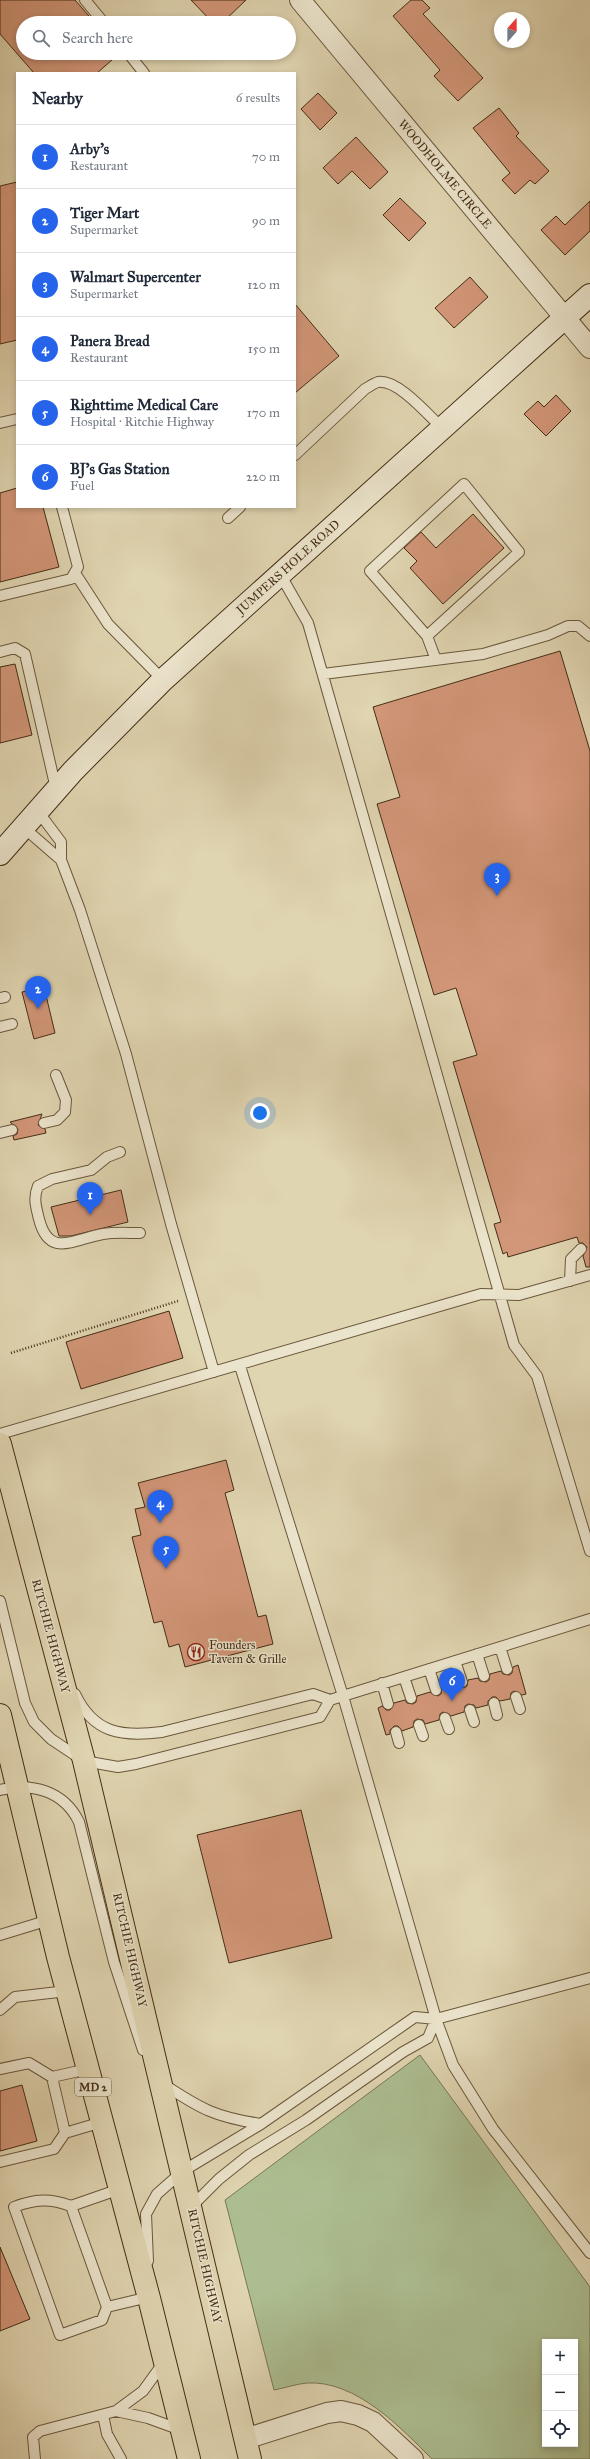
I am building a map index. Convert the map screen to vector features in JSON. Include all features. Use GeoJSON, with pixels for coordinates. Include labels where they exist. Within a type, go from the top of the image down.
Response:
{"type":"FeatureCollection","features":[{"type":"Feature","properties":{"kind":"main road","name":"JUMPERS HOLE ROAD"},"geometry":{"type":"LineString","coordinates":[[0,854],[56,789],[163,680],[590,295]]}},
{"type":"Feature","properties":{"kind":"main road","name":"RITCHIE HIGHWAY"},"geometry":{"type":"LineString","coordinates":[[0,1444],[56,1650],[84,1761],[183,2171],[247,2449]]}},
{"type":"Feature","properties":{"kind":"main road","name":"MD 2"},"geometry":{"type":"LineString","coordinates":[[0,1715],[8,1788],[49,1920],[149,2298],[189,2459]]}},
{"type":"Feature","properties":{"kind":"street","name":"WOODHOLME CIRCLE"},"geometry":{"type":"LineString","coordinates":[[300,0],[590,348]]}},
{"type":"Feature","properties":{"kind":"street"},"geometry":{"type":"LineString","coordinates":[[247,2449],[327,2413],[341,2411],[358,2415],[373,2422],[413,2459]]}},
{"type":"Feature","properties":{"kind":"lane"},"geometry":{"type":"LineString","coordinates":[[85,0],[98,16]]}},
{"type":"Feature","properties":{"kind":"lane"},"geometry":{"type":"LineString","coordinates":[[134,60],[143,72]]}},
{"type":"Feature","properties":{"kind":"lane"},"geometry":{"type":"LineString","coordinates":[[296,454],[364,389],[377,382],[388,382],[401,390],[442,428]]}},
{"type":"Feature","properties":{"kind":"lane"},"geometry":{"type":"LineString","coordinates":[[0,423],[16,419]]}},
{"type":"Feature","properties":{"kind":"lane"},"geometry":{"type":"LineString","coordinates":[[427,636],[519,552],[464,484],[370,571],[427,636],[436,660]]}},
{"type":"Feature","properties":{"kind":"lane"},"geometry":{"type":"LineString","coordinates":[[0,596],[71,579],[78,567],[62,508]]}},
{"type":"Feature","properties":{"kind":"lane"},"geometry":{"type":"LineString","coordinates":[[228,518],[239,508]]}},
{"type":"Feature","properties":{"kind":"lane"},"geometry":{"type":"LineString","coordinates":[[75,573],[108,624],[163,680]]}},
{"type":"Feature","properties":{"kind":"lane"},"geometry":{"type":"LineString","coordinates":[[280,574],[308,623],[501,1295],[514,1345],[537,1376],[590,1551]]}},
{"type":"Feature","properties":{"kind":"lane"},"geometry":{"type":"LineString","coordinates":[[323,674],[483,654],[548,634],[568,626],[578,626],[590,636]]}},
{"type":"Feature","properties":{"kind":"lane"},"geometry":{"type":"LineString","coordinates":[[0,652],[15,648],[24,654],[56,789]]}},
{"type":"Feature","properties":{"kind":"lane"},"geometry":{"type":"LineString","coordinates":[[37,810],[61,842],[61,860],[80,910],[126,1054],[171,1224],[214,1372]]}},
{"type":"Feature","properties":{"kind":"lane"},"geometry":{"type":"LineString","coordinates":[[23,827],[61,860]]}},
{"type":"Feature","properties":{"kind":"lane"},"geometry":{"type":"LineString","coordinates":[[0,1027],[12,1024]]}},
{"type":"Feature","properties":{"kind":"lane"},"geometry":{"type":"LineString","coordinates":[[44,1123],[57,1120],[65,1112],[66,1100],[56,1075]]}},
{"type":"Feature","properties":{"kind":"lane"},"geometry":{"type":"LineString","coordinates":[[0,1133],[12,1130]]}},
{"type":"Feature","properties":{"kind":"lane"},"geometry":{"type":"LineString","coordinates":[[120,1152],[107,1158],[91,1170],[52,1179],[38,1186],[35,1200],[42,1231],[51,1242],[59,1244],[105,1233],[140,1233]]}},
{"type":"Feature","properties":{"kind":"lane"},"geometry":{"type":"LineString","coordinates":[[570,1281],[571,1259],[581,1249]]}},
{"type":"Feature","properties":{"kind":"lane"},"geometry":{"type":"LineString","coordinates":[[0,1434],[214,1372],[240,1366],[481,1294],[519,1295],[590,1275]]}},
{"type":"Feature","properties":{"kind":"lane"},"geometry":{"type":"LineString","coordinates":[[240,1366],[343,1696],[436,2020],[453,2065],[493,2129],[590,2253]]}},
{"type":"Feature","properties":{"kind":"lane"},"geometry":{"type":"LineString","coordinates":[[0,1601],[25,1702],[34,1722],[51,1739],[84,1761],[112,1766],[136,1764],[320,1716],[330,1700]]}},
{"type":"Feature","properties":{"kind":"lane"},"geometry":{"type":"LineString","coordinates":[[56,1650],[83,1709],[104,1729],[120,1733],[141,1735],[162,1732],[313,1694],[330,1700],[590,1620]]}},
{"type":"Feature","properties":{"kind":"lane"},"geometry":{"type":"LineString","coordinates":[[500,1647],[507,1669]]}},
{"type":"Feature","properties":{"kind":"lane"},"geometry":{"type":"LineString","coordinates":[[477,1654],[484,1676]]}},
{"type":"Feature","properties":{"kind":"lane"},"geometry":{"type":"LineString","coordinates":[[455,1661],[462,1682]]}},
{"type":"Feature","properties":{"kind":"lane"},"geometry":{"type":"LineString","coordinates":[[429,1669],[436,1690]]}},
{"type":"Feature","properties":{"kind":"lane"},"geometry":{"type":"LineString","coordinates":[[404,1677],[410,1698]]}},
{"type":"Feature","properties":{"kind":"lane"},"geometry":{"type":"LineString","coordinates":[[382,1683],[388,1704]]}},
{"type":"Feature","properties":{"kind":"lane"},"geometry":{"type":"LineString","coordinates":[[516,1697],[520,1709]]}},
{"type":"Feature","properties":{"kind":"lane"},"geometry":{"type":"LineString","coordinates":[[494,1703],[498,1715]]}},
{"type":"Feature","properties":{"kind":"lane"},"geometry":{"type":"LineString","coordinates":[[470,1710],[474,1722]]}},
{"type":"Feature","properties":{"kind":"lane"},"geometry":{"type":"LineString","coordinates":[[445,1718],[449,1729]]}},
{"type":"Feature","properties":{"kind":"lane"},"geometry":{"type":"LineString","coordinates":[[419,1725],[423,1736]]}},
{"type":"Feature","properties":{"kind":"lane"},"geometry":{"type":"LineString","coordinates":[[396,1732],[399,1743]]}},
{"type":"Feature","properties":{"kind":"lane"},"geometry":{"type":"LineString","coordinates":[[8,1788],[40,1788],[52,1794],[73,1810],[79,1822],[114,1962],[183,2171]]}},
{"type":"Feature","properties":{"kind":"lane"},"geometry":{"type":"LineString","coordinates":[[0,1934],[49,1920]]}},
{"type":"Feature","properties":{"kind":"lane"},"geometry":{"type":"LineString","coordinates":[[107,2307],[149,2298],[146,2214],[157,2194],[183,2171],[261,2124],[415,2017],[436,2020],[590,1978]]}},
{"type":"Feature","properties":{"kind":"lane"},"geometry":{"type":"LineString","coordinates":[[0,2010],[15,1997],[67,1991]]}},
{"type":"Feature","properties":{"kind":"lane"},"geometry":{"type":"LineString","coordinates":[[191,2207],[219,2179],[249,2155],[306,2120],[403,2052],[428,2038],[436,2020]]}},
{"type":"Feature","properties":{"kind":"lane"},"geometry":{"type":"LineString","coordinates":[[0,2069],[29,2063],[52,2077],[88,2069]]}},
{"type":"Feature","properties":{"kind":"lane"},"geometry":{"type":"LineString","coordinates":[[52,2077],[65,2133]]}},
{"type":"Feature","properties":{"kind":"lane"},"geometry":{"type":"LineString","coordinates":[[162,2083],[195,2105],[215,2115],[261,2124]]}},
{"type":"Feature","properties":{"kind":"lane"},"geometry":{"type":"LineString","coordinates":[[0,2162],[54,2149],[65,2133],[102,2122]]}},
{"type":"Feature","properties":{"kind":"lane"},"geometry":{"type":"LineString","coordinates":[[71,2206],[107,2307],[102,2320],[60,2335],[14,2207],[31,2200],[45,2199],[71,2206],[120,2189]]}},
{"type":"Feature","properties":{"kind":"lane"},"geometry":{"type":"LineString","coordinates":[[116,2412],[143,2391],[164,2362]]}},
{"type":"Feature","properties":{"kind":"lane"},"geometry":{"type":"LineString","coordinates":[[35,2459],[33,2438],[40,2431],[116,2412],[148,2418],[181,2430]]}},
{"type":"Feature","properties":{"kind":"lane"},"geometry":{"type":"LineString","coordinates":[[103,2415],[107,2434],[119,2452],[121,2459]]}},
{"type":"Feature","properties":{"kind":"path"},"geometry":{"type":"LineString","coordinates":[[11,1353],[193,1297]]}},
{"type":"Feature","properties":{"kind":"green space"},"geometry":{"type":"Polygon","coordinates":[[[420,2055],[590,2287],[590,2459],[432,2459],[376,2408],[343,2389],[325,2384],[307,2383],[274,2390],[225,2200],[420,2055]]]}},
{"type":"Feature","properties":{"kind":"building"},"geometry":{"type":"Polygon","coordinates":[[[0,0],[75,0],[89,16],[16,16],[16,52],[0,34],[0,0]]]}},
{"type":"Feature","properties":{"kind":"building"},"geometry":{"type":"Polygon","coordinates":[[[191,0],[246,0],[229,16],[206,16],[191,0]]]}},
{"type":"Feature","properties":{"kind":"building"},"geometry":{"type":"Polygon","coordinates":[[[411,0],[422,0],[430,8],[423,14],[483,78],[458,101],[434,76],[440,70],[393,16],[411,0]]]}},
{"type":"Feature","properties":{"kind":"building"},"geometry":{"type":"Polygon","coordinates":[[[23,60],[112,60],[98,72],[33,72],[23,60]]]}},
{"type":"Feature","properties":{"kind":"building"},"geometry":{"type":"Polygon","coordinates":[[[318,93],[337,113],[320,130],[301,109],[318,93]]]}},
{"type":"Feature","properties":{"kind":"building"},"geometry":{"type":"Polygon","coordinates":[[[499,108],[519,133],[516,136],[549,171],[535,184],[530,180],[515,194],[502,180],[510,173],[473,128],[499,108]]]}},
{"type":"Feature","properties":{"kind":"building"},"geometry":{"type":"Polygon","coordinates":[[[356,137],[388,172],[370,189],[352,171],[338,184],[323,168],[356,137]]]}},
{"type":"Feature","properties":{"kind":"building"},"geometry":{"type":"Polygon","coordinates":[[[16,182],[16,340],[0,344],[0,186],[16,182]]]}},
{"type":"Feature","properties":{"kind":"building"},"geometry":{"type":"Polygon","coordinates":[[[400,198],[426,223],[409,241],[383,215],[400,198]]]}},
{"type":"Feature","properties":{"kind":"building"},"geometry":{"type":"Polygon","coordinates":[[[590,201],[590,231],[565,255],[541,230],[556,216],[565,225],[590,201]]]}},
{"type":"Feature","properties":{"kind":"building"},"geometry":{"type":"Polygon","coordinates":[[[470,277],[488,297],[454,328],[435,308],[470,277]]]}},
{"type":"Feature","properties":{"kind":"building"},"geometry":{"type":"Polygon","coordinates":[[[296,305],[339,356],[296,392],[296,305]]]}},
{"type":"Feature","properties":{"kind":"building"},"geometry":{"type":"Polygon","coordinates":[[[556,395],[571,411],[546,436],[524,414],[538,401],[544,407],[556,395]]]}},
{"type":"Feature","properties":{"kind":"building"},"geometry":{"type":"Polygon","coordinates":[[[16,488],[16,508],[43,508],[59,567],[0,582],[0,493],[16,488]]]}},
{"type":"Feature","properties":{"kind":"building"},"geometry":{"type":"Polygon","coordinates":[[[473,514],[504,548],[443,604],[410,568],[417,561],[404,548],[421,532],[436,548],[473,514]]]}},
{"type":"Feature","properties":{"kind":"building"},"geometry":{"type":"Polygon","coordinates":[[[560,651],[590,751],[590,1267],[586,1267],[583,1256],[587,1247],[583,1243],[579,1243],[577,1237],[508,1257],[507,1252],[503,1254],[494,1224],[501,1222],[453,1062],[477,1055],[456,988],[434,995],[377,804],[400,797],[373,707],[560,651]]]}},
{"type":"Feature","properties":{"kind":"building"},"geometry":{"type":"Polygon","coordinates":[[[15,664],[32,735],[0,743],[0,667],[15,664]]]}},
{"type":"Feature","properties":{"kind":"building"},"geometry":{"type":"Polygon","coordinates":[[[44,987],[55,1033],[34,1039],[22,992],[44,987]]]}},
{"type":"Feature","properties":{"kind":"building"},"geometry":{"type":"Polygon","coordinates":[[[42,1114],[38,1125],[45,1129],[46,1133],[14,1140],[13,1136],[17,1134],[18,1129],[10,1122],[42,1114]]]}},
{"type":"Feature","properties":{"kind":"building"},"geometry":{"type":"Polygon","coordinates":[[[121,1190],[128,1222],[71,1236],[59,1236],[51,1207],[121,1190]]]}},
{"type":"Feature","properties":{"kind":"building"},"geometry":{"type":"Polygon","coordinates":[[[169,1311],[183,1358],[81,1389],[66,1342],[169,1311]]]}},
{"type":"Feature","properties":{"kind":"building"},"geometry":{"type":"Polygon","coordinates":[[[226,1460],[234,1490],[225,1493],[258,1617],[266,1615],[273,1644],[185,1667],[179,1644],[169,1647],[162,1621],[154,1623],[132,1537],[141,1535],[135,1509],[145,1507],[138,1483],[226,1460]]]}},
{"type":"Feature","properties":{"kind":"building"},"geometry":{"type":"Polygon","coordinates":[[[518,1665],[526,1694],[522,1695],[514,1691],[511,1693],[510,1699],[500,1701],[496,1697],[492,1697],[488,1701],[488,1705],[476,1708],[474,1705],[468,1704],[465,1706],[464,1712],[451,1716],[443,1712],[440,1714],[439,1720],[425,1724],[423,1720],[417,1719],[414,1721],[413,1727],[402,1731],[398,1726],[394,1726],[390,1730],[390,1734],[386,1735],[378,1708],[382,1706],[386,1710],[390,1710],[394,1703],[405,1700],[407,1703],[413,1704],[416,1702],[417,1696],[430,1692],[438,1696],[441,1694],[442,1688],[456,1684],[464,1688],[467,1686],[468,1680],[478,1678],[480,1681],[486,1682],[489,1680],[490,1674],[501,1671],[503,1674],[509,1675],[512,1673],[513,1667],[518,1665]]]}},
{"type":"Feature","properties":{"kind":"building"},"geometry":{"type":"Polygon","coordinates":[[[301,1810],[332,1938],[229,1963],[197,1835],[301,1810]]]}},
{"type":"Feature","properties":{"kind":"building"},"geometry":{"type":"Polygon","coordinates":[[[22,2085],[37,2141],[0,2151],[0,2091],[22,2085]]]}},
{"type":"Feature","properties":{"kind":"building"},"geometry":{"type":"Polygon","coordinates":[[[0,2247],[30,2319],[0,2331],[0,2247]]]}},
{"type":"Feature","properties":{"kind":"place","name":"Walmart Supercenter"},"geometry":{"type":"Point","coordinates":[497,896]}},
{"type":"Feature","properties":{"kind":"place","name":"Tiger Mart"},"geometry":{"type":"Point","coordinates":[38,1009]}},
{"type":"Feature","properties":{"kind":"place","name":"Arby's"},"geometry":{"type":"Point","coordinates":[90,1215]}},
{"type":"Feature","properties":{"kind":"place","name":"Panera Bread"},"geometry":{"type":"Point","coordinates":[160,1523]}},
{"type":"Feature","properties":{"kind":"place","name":"Righttime Medical Care"},"geometry":{"type":"Point","coordinates":[166,1569]}},
{"type":"Feature","properties":{"kind":"place","name":"Founders Tavern & Grille"},"geometry":{"type":"Point","coordinates":[196,1652]}},
{"type":"Feature","properties":{"kind":"place","name":"BJ's Gas Station"},"geometry":{"type":"Point","coordinates":[452,1701]}}]}
